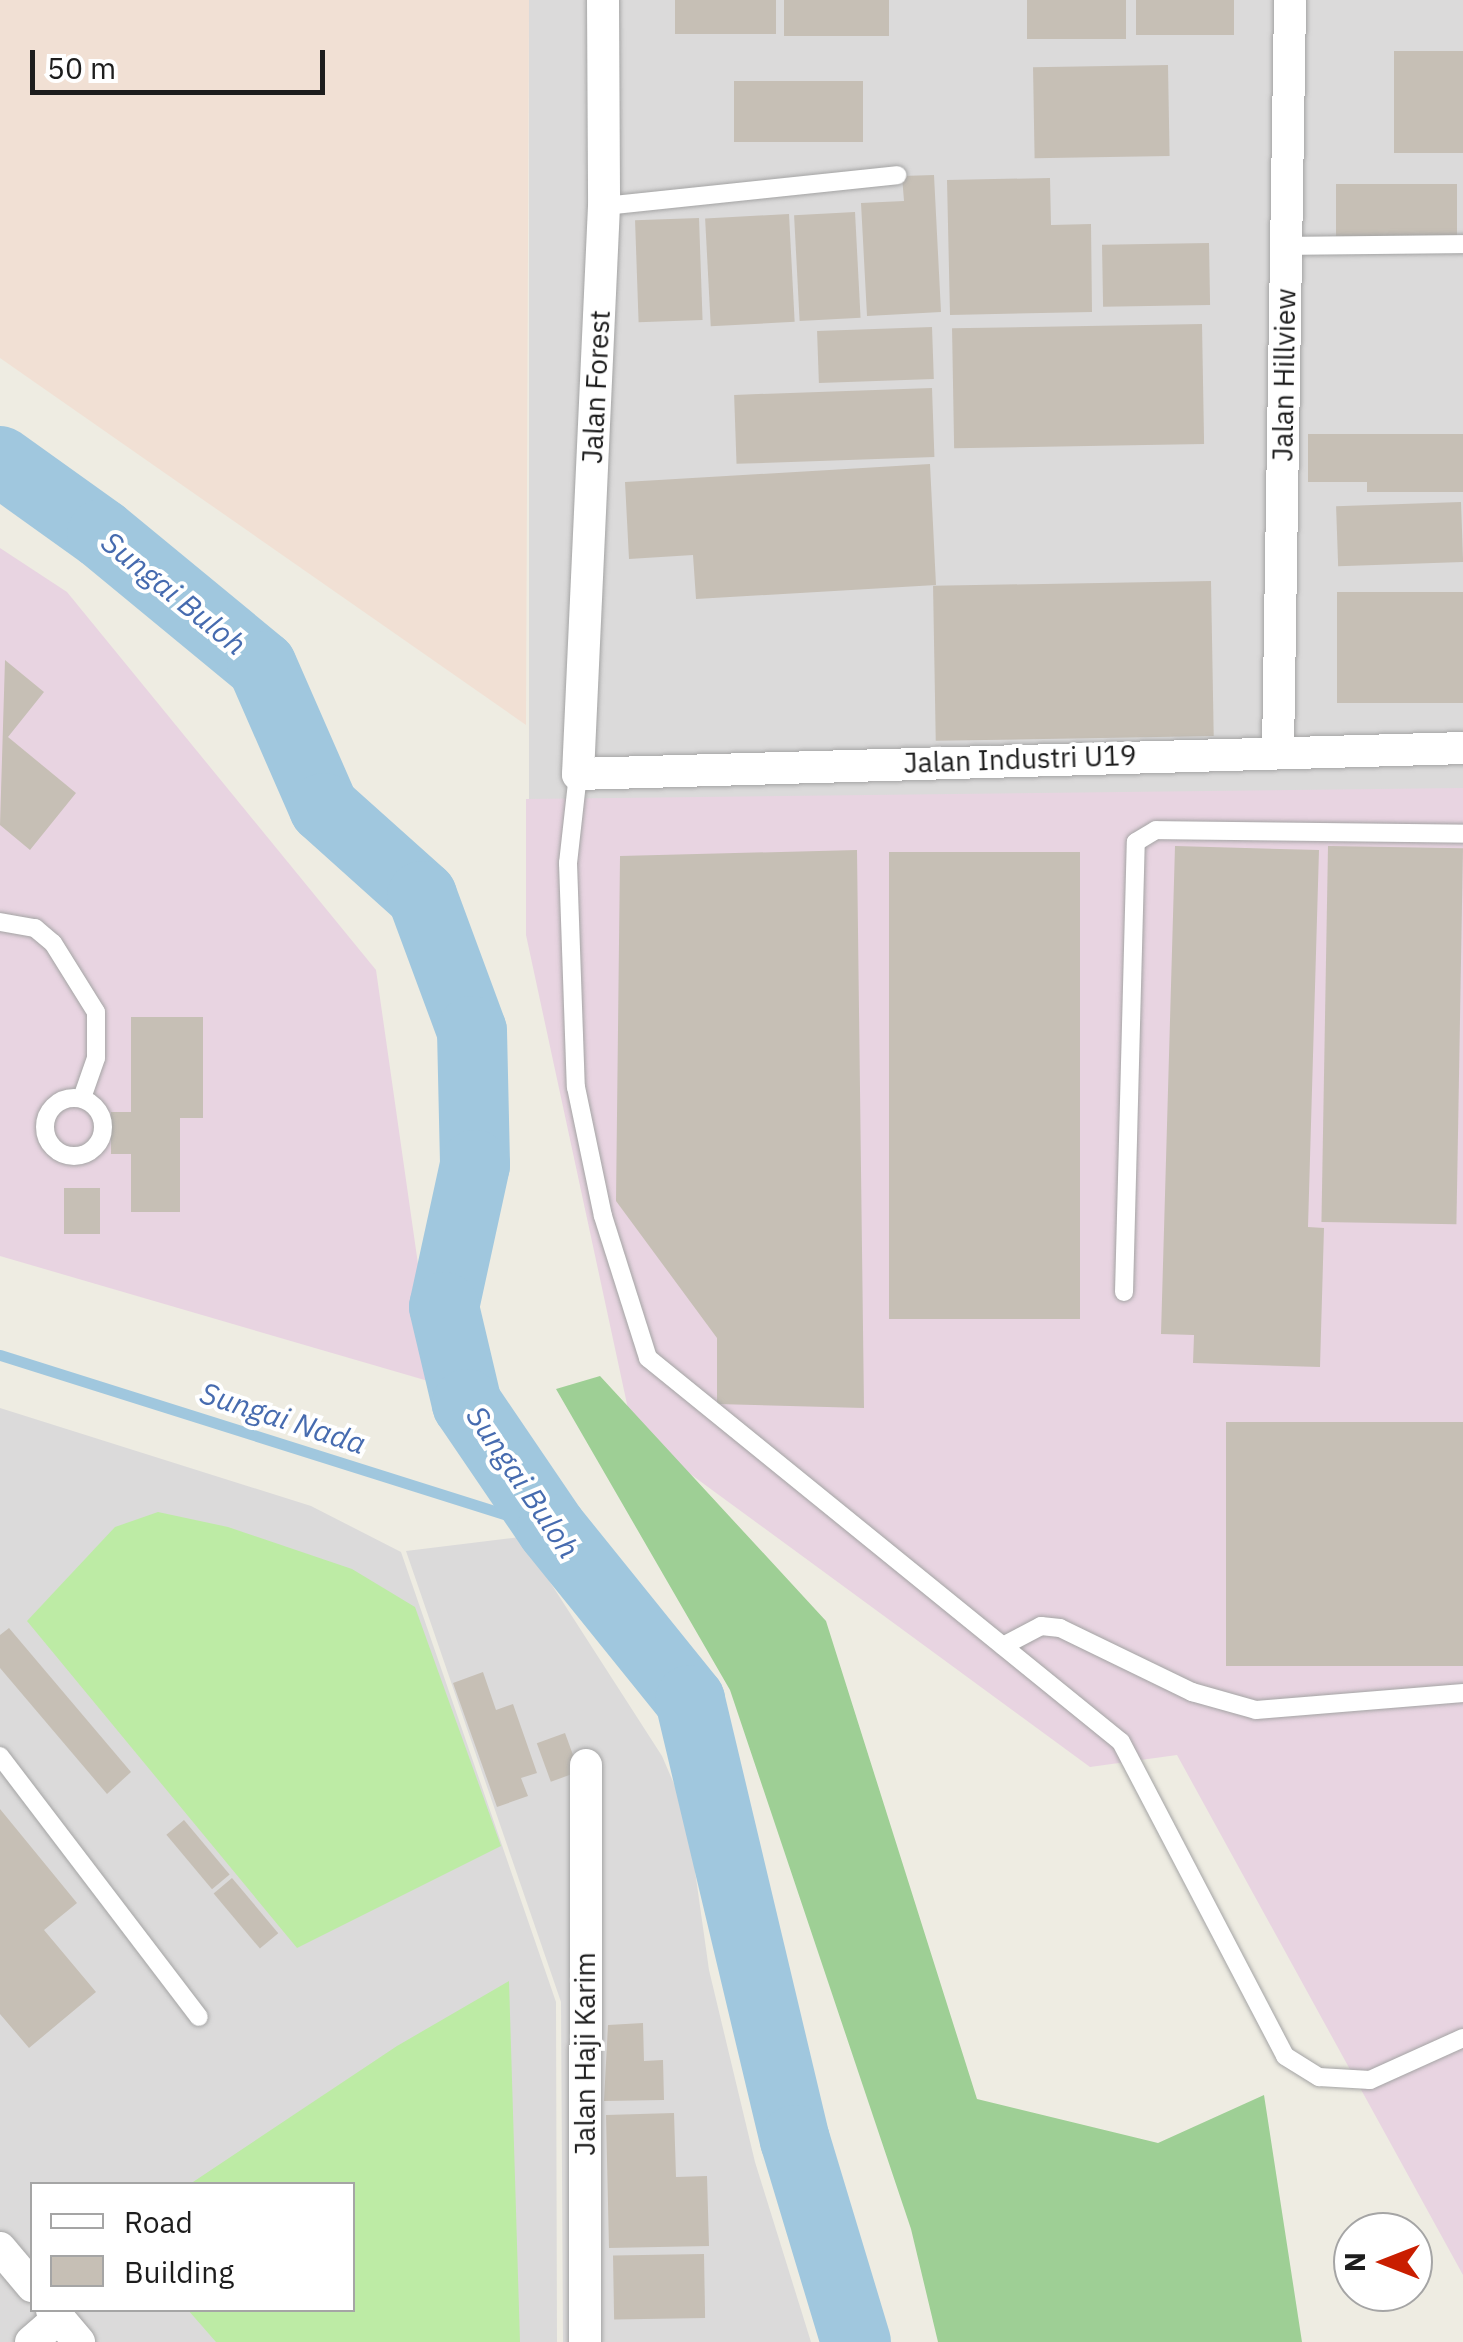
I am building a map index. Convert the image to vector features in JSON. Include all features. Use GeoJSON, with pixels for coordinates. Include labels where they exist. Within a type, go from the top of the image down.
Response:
{"type":"FeatureCollection","features":[{"type":"Feature","properties":{"kind":"street","name":"Jalan Forest"},"geometry":{"type":"LineString","coordinates":[[578,774],[604,206],[603,0]]}},
{"type":"Feature","properties":{"kind":"street","name":"Jalan Hillview"},"geometry":{"type":"LineString","coordinates":[[1278,751],[1290,0]]}},
{"type":"Feature","properties":{"kind":"street","name":"Jalan Industri U19"},"geometry":{"type":"LineString","coordinates":[[578,774],[1463,748]]}},
{"type":"Feature","properties":{"kind":"street","name":"Jalan Haji Karim"},"geometry":{"type":"LineString","coordinates":[[585,2342],[586,1765]]}},
{"type":"Feature","properties":{"kind":"street"},"geometry":{"type":"LineString","coordinates":[[0,2248],[30,2284]]}},
{"type":"Feature","properties":{"kind":"street"},"geometry":{"type":"LineString","coordinates":[[30,2342],[64,2323]]}},
{"type":"Feature","properties":{"kind":"lane"},"geometry":{"type":"LineString","coordinates":[[604,206],[897,175]]}},
{"type":"Feature","properties":{"kind":"lane"},"geometry":{"type":"LineString","coordinates":[[1286,246],[1463,244]]}},
{"type":"Feature","properties":{"kind":"lane"},"geometry":{"type":"LineString","coordinates":[[578,774],[568,863],[576,1087],[602,1216],[648,1358],[1121,1742],[1286,2056],[1318,2077],[1370,2080],[1463,2038]]}},
{"type":"Feature","properties":{"kind":"lane"},"geometry":{"type":"LineString","coordinates":[[1124,1292],[1136,842],[1156,830],[1463,834]]}},
{"type":"Feature","properties":{"kind":"lane"},"geometry":{"type":"LineString","coordinates":[[0,922],[35,928],[52,942],[96,1012],[96,1058],[82,1098]]}},
{"type":"Feature","properties":{"kind":"lane"},"geometry":{"type":"LineString","coordinates":[[1003,1646],[1041,1626],[1060,1628],[1192,1692],[1256,1710],[1463,1693]]}},
{"type":"Feature","properties":{"kind":"lane"},"geometry":{"type":"LineString","coordinates":[[0,1756],[199,2017]]}},
{"type":"Feature","properties":{"kind":"shaded area"},"geometry":{"type":"Polygon","coordinates":[[[0,0],[529,0],[526,725],[0,358],[0,0]]]}},
{"type":"Feature","properties":{"kind":"shaded area"},"geometry":{"type":"Polygon","coordinates":[[[529,0],[1463,0],[1463,799],[529,799],[529,0]]]}},
{"type":"Feature","properties":{"kind":"shaded area"},"geometry":{"type":"Polygon","coordinates":[[[0,548],[67,592],[376,970],[435,1383],[0,1256],[0,548]]]}},
{"type":"Feature","properties":{"kind":"shaded area"},"geometry":{"type":"Polygon","coordinates":[[[1463,788],[1463,2275],[1433,2220],[1433,2212],[1428,2212],[1177,1755],[1090,1767],[633,1432],[526,935],[526,799],[1463,788]]]}},
{"type":"Feature","properties":{"kind":"shaded area"},"geometry":{"type":"Polygon","coordinates":[[[0,1408],[311,1506],[401,1552],[556,2002],[557,2342],[0,2342],[0,1408]]]}},
{"type":"Feature","properties":{"kind":"shaded area"},"geometry":{"type":"Polygon","coordinates":[[[521,1537],[662,1756],[687,1814],[709,1970],[755,2162],[811,2342],[563,2342],[561,2002],[406,1551],[521,1537]]]}},
{"type":"Feature","properties":{"kind":"green space"},"geometry":{"type":"Polygon","coordinates":[[[600,1376],[826,1621],[977,2099],[1158,2143],[1264,2095],[1302,2342],[938,2342],[911,2229],[730,1690],[556,1389],[600,1376]]]}},
{"type":"Feature","properties":{"kind":"green space"},"geometry":{"type":"Polygon","coordinates":[[[158,1512],[228,1527],[352,1569],[415,1607],[501,1846],[297,1948],[27,1621],[115,1527],[158,1512]]]}},
{"type":"Feature","properties":{"kind":"green space"},"geometry":{"type":"Polygon","coordinates":[[[509,1981],[520,2342],[216,2342],[190,2312],[355,2312],[355,2182],[193,2182],[397,2046],[509,1981]]]}},
{"type":"Feature","properties":{"kind":"building"},"geometry":{"type":"Polygon","coordinates":[[[675,0],[776,0],[776,34],[675,34],[675,0]]]}},
{"type":"Feature","properties":{"kind":"building"},"geometry":{"type":"Polygon","coordinates":[[[784,0],[889,0],[889,36],[784,36],[784,0]]]}},
{"type":"Feature","properties":{"kind":"building"},"geometry":{"type":"Polygon","coordinates":[[[1027,0],[1126,0],[1126,39],[1027,39],[1027,0]]]}},
{"type":"Feature","properties":{"kind":"building"},"geometry":{"type":"Polygon","coordinates":[[[1136,0],[1234,0],[1234,35],[1136,35],[1136,0]]]}},
{"type":"Feature","properties":{"kind":"building"},"geometry":{"type":"Polygon","coordinates":[[[1394,51],[1463,51],[1463,153],[1394,153],[1394,51]]]}},
{"type":"Feature","properties":{"kind":"building"},"geometry":{"type":"Polygon","coordinates":[[[1168,65],[1170,156],[1035,158],[1033,67],[1168,65]]]}},
{"type":"Feature","properties":{"kind":"building"},"geometry":{"type":"Polygon","coordinates":[[[734,81],[863,81],[863,142],[734,142],[734,81]]]}},
{"type":"Feature","properties":{"kind":"building"},"geometry":{"type":"Polygon","coordinates":[[[934,175],[941,312],[867,316],[861,203],[904,201],[902,176],[934,175]]]}},
{"type":"Feature","properties":{"kind":"building"},"geometry":{"type":"Polygon","coordinates":[[[1050,178],[1051,225],[1091,224],[1092,312],[950,315],[947,180],[1050,178]]]}},
{"type":"Feature","properties":{"kind":"building"},"geometry":{"type":"Polygon","coordinates":[[[1336,184],[1457,184],[1457,242],[1336,242],[1336,184]]]}},
{"type":"Feature","properties":{"kind":"building"},"geometry":{"type":"Polygon","coordinates":[[[855,212],[861,318],[800,321],[794,215],[855,212]]]}},
{"type":"Feature","properties":{"kind":"building"},"geometry":{"type":"Polygon","coordinates":[[[789,214],[795,322],[711,326],[705,218],[789,214]]]}},
{"type":"Feature","properties":{"kind":"building"},"geometry":{"type":"Polygon","coordinates":[[[699,218],[703,320],[639,322],[635,220],[699,218]]]}},
{"type":"Feature","properties":{"kind":"building"},"geometry":{"type":"Polygon","coordinates":[[[1209,243],[1210,305],[1103,307],[1102,245],[1209,243]]]}},
{"type":"Feature","properties":{"kind":"building"},"geometry":{"type":"Polygon","coordinates":[[[1202,324],[1204,444],[954,448],[952,328],[1202,324]]]}},
{"type":"Feature","properties":{"kind":"building"},"geometry":{"type":"Polygon","coordinates":[[[932,327],[934,379],[819,383],[817,331],[932,327]]]}},
{"type":"Feature","properties":{"kind":"building"},"geometry":{"type":"Polygon","coordinates":[[[932,388],[934,457],[737,464],[734,395],[932,388]]]}},
{"type":"Feature","properties":{"kind":"building"},"geometry":{"type":"Polygon","coordinates":[[[1308,434],[1463,434],[1463,492],[1367,492],[1367,482],[1308,482],[1308,434]]]}},
{"type":"Feature","properties":{"kind":"building"},"geometry":{"type":"Polygon","coordinates":[[[930,464],[936,585],[696,599],[693,555],[629,559],[625,482],[930,464]]]}},
{"type":"Feature","properties":{"kind":"building"},"geometry":{"type":"Polygon","coordinates":[[[1461,502],[1463,562],[1338,566],[1336,506],[1461,502]]]}},
{"type":"Feature","properties":{"kind":"building"},"geometry":{"type":"Polygon","coordinates":[[[1211,581],[1214,736],[936,741],[933,586],[1211,581]]]}},
{"type":"Feature","properties":{"kind":"building"},"geometry":{"type":"Polygon","coordinates":[[[1337,592],[1463,592],[1463,703],[1337,703],[1337,592]]]}},
{"type":"Feature","properties":{"kind":"building"},"geometry":{"type":"Polygon","coordinates":[[[5,660],[44,692],[8,737],[76,793],[30,850],[0,825],[5,660]]]}},
{"type":"Feature","properties":{"kind":"building"},"geometry":{"type":"Polygon","coordinates":[[[1175,846],[1319,850],[1308,1227],[1324,1228],[1320,1367],[1193,1363],[1194,1335],[1161,1334],[1175,846]]]}},
{"type":"Feature","properties":{"kind":"building"},"geometry":{"type":"Polygon","coordinates":[[[1328,846],[1463,848],[1456,1224],[1321,1222],[1328,846]]]}},
{"type":"Feature","properties":{"kind":"building"},"geometry":{"type":"Polygon","coordinates":[[[857,850],[864,1408],[717,1404],[717,1338],[616,1201],[620,856],[857,850]]]}},
{"type":"Feature","properties":{"kind":"building"},"geometry":{"type":"Polygon","coordinates":[[[889,852],[1080,852],[1080,1319],[889,1319],[889,852]]]}},
{"type":"Feature","properties":{"kind":"building"},"geometry":{"type":"Polygon","coordinates":[[[131,1017],[203,1017],[203,1118],[180,1118],[180,1212],[131,1212],[131,1154],[111,1154],[111,1112],[131,1112],[131,1017]]]}},
{"type":"Feature","properties":{"kind":"building"},"geometry":{"type":"Polygon","coordinates":[[[64,1188],[100,1188],[100,1234],[64,1234],[64,1188]]]}},
{"type":"Feature","properties":{"kind":"building"},"geometry":{"type":"Polygon","coordinates":[[[1226,1422],[1463,1422],[1463,1666],[1226,1666],[1226,1422]]]}},
{"type":"Feature","properties":{"kind":"building"},"geometry":{"type":"Polygon","coordinates":[[[9,1628],[131,1772],[107,1794],[0,1668],[0,1635],[9,1628]]]}},
{"type":"Feature","properties":{"kind":"building"},"geometry":{"type":"Polygon","coordinates":[[[483,1672],[496,1710],[513,1704],[537,1773],[521,1778],[528,1796],[497,1807],[453,1683],[483,1672]]]}},
{"type":"Feature","properties":{"kind":"building"},"geometry":{"type":"Polygon","coordinates":[[[565,1733],[579,1772],[551,1782],[537,1743],[565,1733]]]}},
{"type":"Feature","properties":{"kind":"building"},"geometry":{"type":"Polygon","coordinates":[[[0,1809],[77,1903],[44,1930],[96,1992],[29,2048],[0,2014],[0,1809]]]}},
{"type":"Feature","properties":{"kind":"building"},"geometry":{"type":"Polygon","coordinates":[[[184,1820],[230,1874],[212,1889],[166,1835],[184,1820]]]}},
{"type":"Feature","properties":{"kind":"building"},"geometry":{"type":"Polygon","coordinates":[[[232,1878],[278,1933],[260,1949],[214,1893],[232,1878]]]}},
{"type":"Feature","properties":{"kind":"building"},"geometry":{"type":"Polygon","coordinates":[[[643,2023],[644,2061],[663,2060],[664,2100],[604,2101],[608,2025],[643,2023]]]}},
{"type":"Feature","properties":{"kind":"building"},"geometry":{"type":"Polygon","coordinates":[[[674,2113],[676,2177],[707,2176],[709,2246],[609,2248],[606,2115],[674,2113]]]}},
{"type":"Feature","properties":{"kind":"building"},"geometry":{"type":"Polygon","coordinates":[[[704,2254],[705,2318],[614,2320],[613,2256],[704,2254]]]}},
{"type":"Feature","properties":{"kind":"waterway","name":"Sungai Buloh"},"geometry":{"type":"LineString","coordinates":[[0,461],[102,534],[262,666],[324,808],[422,896],[472,1031],[475,1165],[444,1307],[467,1404],[552,1529],[690,1700],[795,2140],[856,2342]]}},
{"type":"Feature","properties":{"kind":"waterway","name":"Sungai Nada"},"geometry":{"type":"LineString","coordinates":[[0,1355],[552,1529]]}}]}
